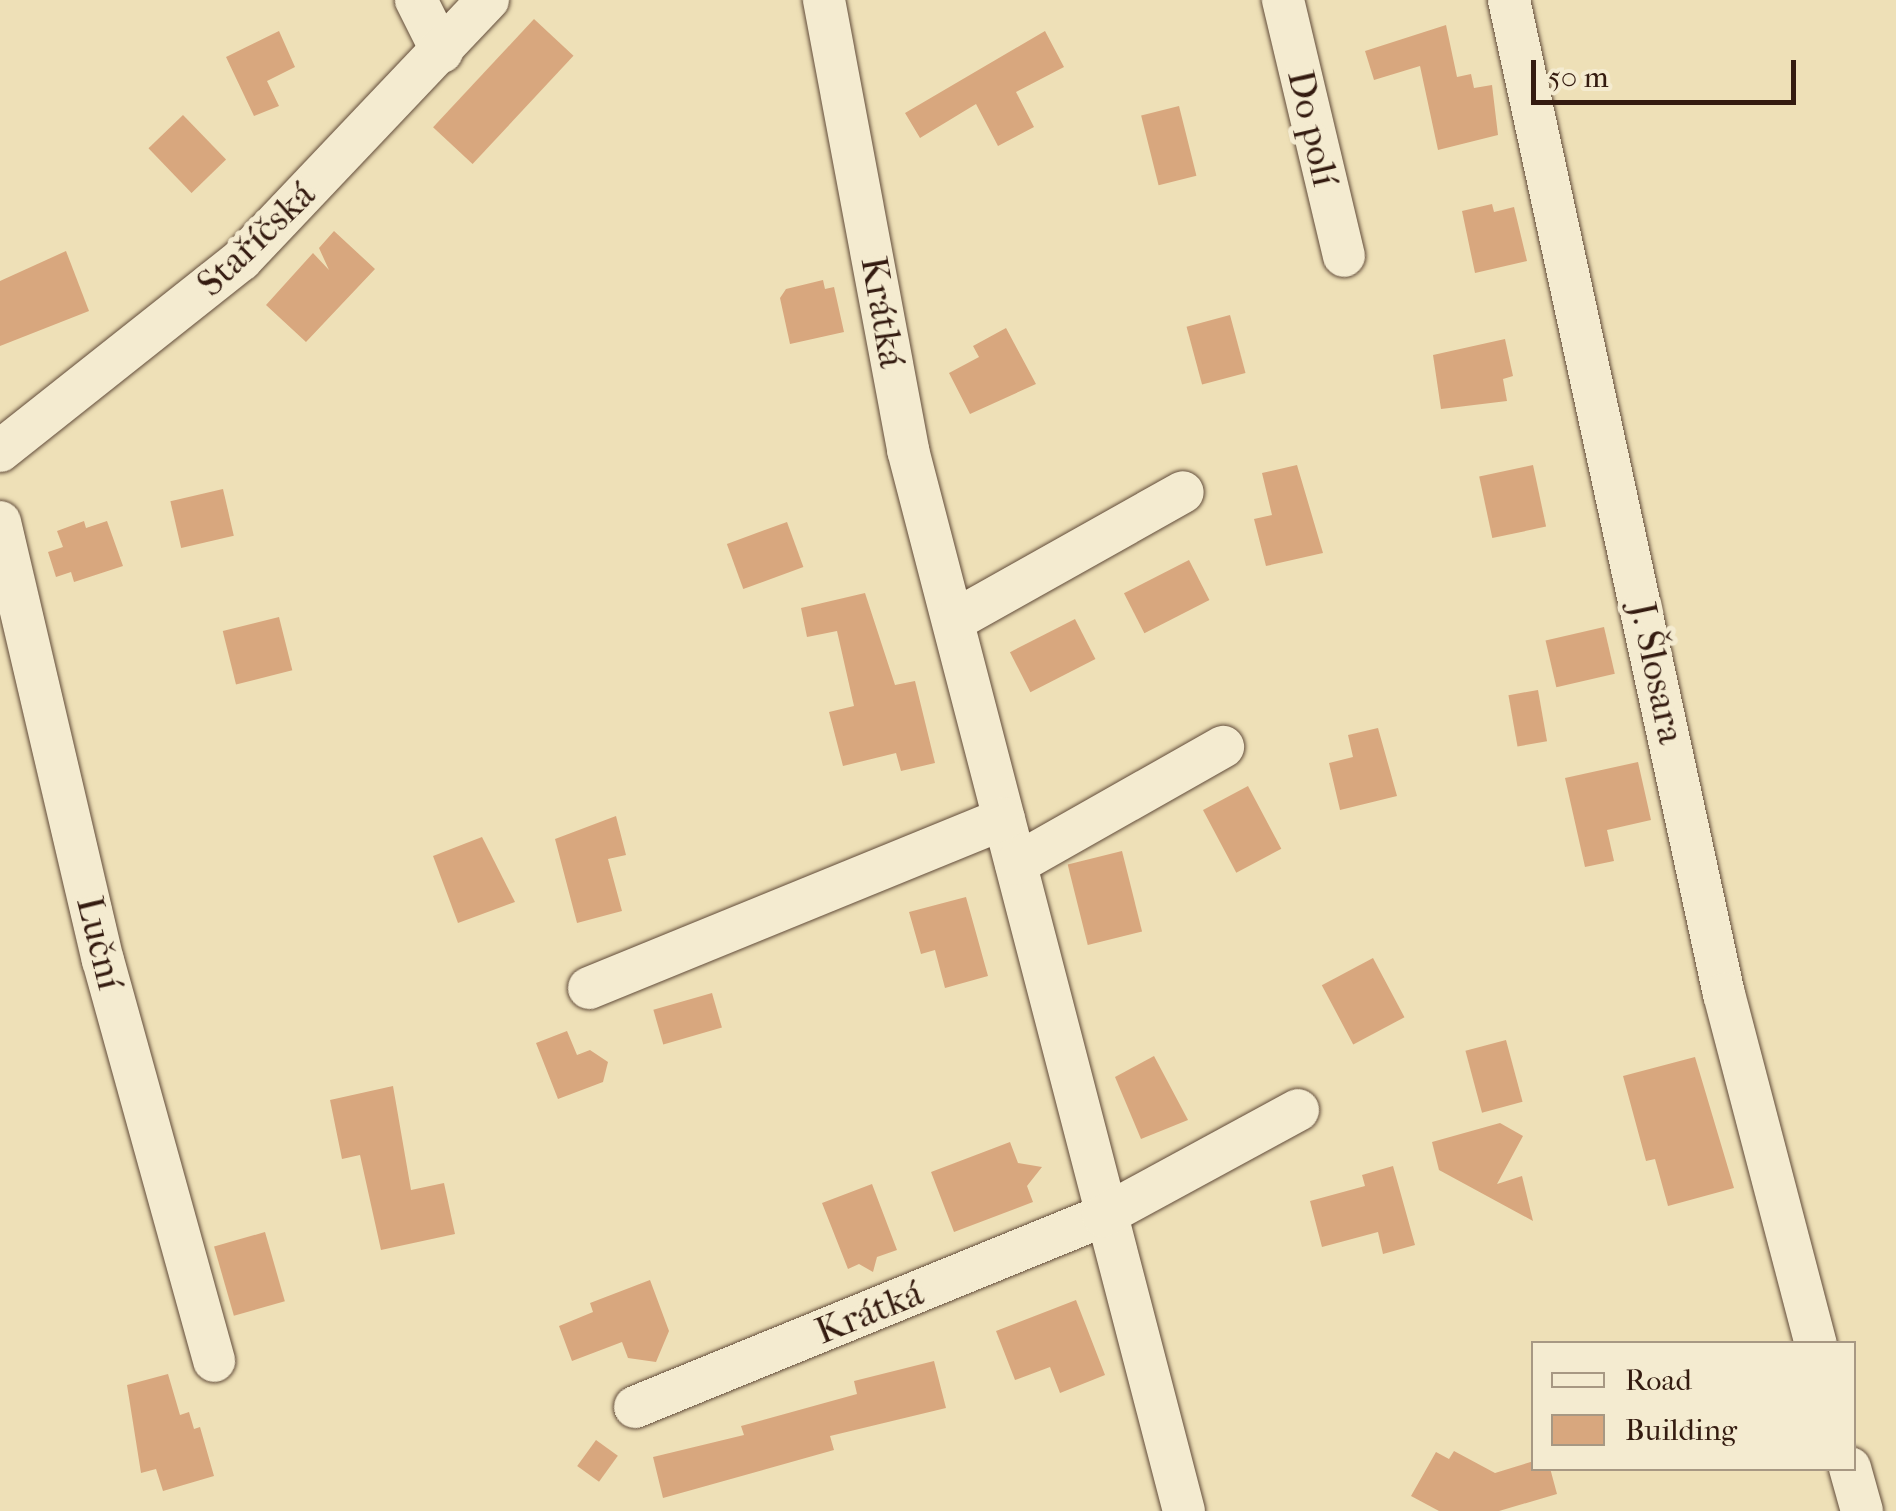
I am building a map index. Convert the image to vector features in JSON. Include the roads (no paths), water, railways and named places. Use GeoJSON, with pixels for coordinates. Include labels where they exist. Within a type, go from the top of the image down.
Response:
{"type":"FeatureCollection","features":[{"type":"Feature","properties":{"kind":"street"},"geometry":{"type":"LineString","coordinates":[[416,0],[442,52]]}},
{"type":"Feature","properties":{"kind":"street","name":"Staříčská"},"geometry":{"type":"LineString","coordinates":[[0,451],[241,260],[488,0]]}},
{"type":"Feature","properties":{"kind":"street","name":"Krátká"},"geometry":{"type":"LineString","coordinates":[[824,0],[908,450],[955,620],[1103,1216],[1184,1511]]}},
{"type":"Feature","properties":{"kind":"street","name":"Do polí"},"geometry":{"type":"LineString","coordinates":[[1283,0],[1344,256]]}},
{"type":"Feature","properties":{"kind":"street","name":"J. Šlosara"},"geometry":{"type":"LineString","coordinates":[[1509,0],[1724,994],[1815,1341]]}},
{"type":"Feature","properties":{"kind":"street"},"geometry":{"type":"LineString","coordinates":[[955,620],[1183,492]]}},
{"type":"Feature","properties":{"kind":"street","name":"Luční"},"geometry":{"type":"LineString","coordinates":[[0,522],[103,960],[214,1362]]}},
{"type":"Feature","properties":{"kind":"street"},"geometry":{"type":"LineString","coordinates":[[1016,864],[1223,748]]}},
{"type":"Feature","properties":{"kind":"street"},"geometry":{"type":"LineString","coordinates":[[589,988],[1004,818]]}},
{"type":"Feature","properties":{"kind":"street","name":"Krátká"},"geometry":{"type":"LineString","coordinates":[[635,1408],[1103,1216],[1298,1110]]}},
{"type":"Feature","properties":{"kind":"street"},"geometry":{"type":"LineString","coordinates":[[1851,1471],[1862,1511]]}}]}
